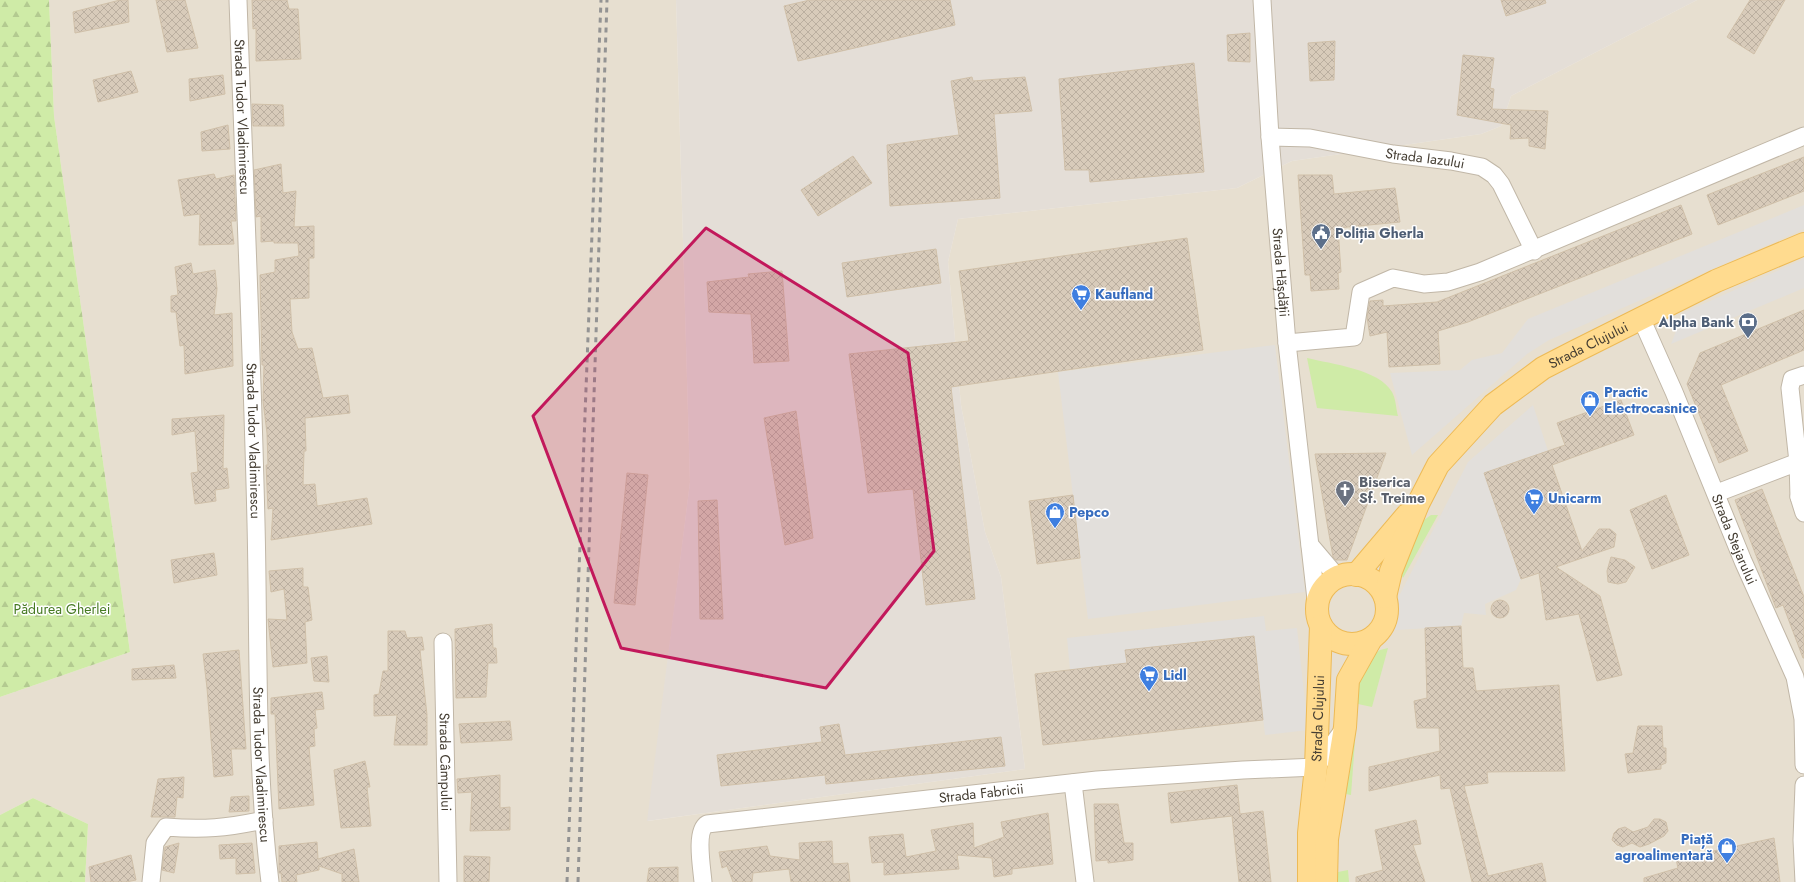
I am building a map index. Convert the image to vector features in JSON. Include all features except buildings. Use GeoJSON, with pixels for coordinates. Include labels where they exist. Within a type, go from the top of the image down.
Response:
{"type":"FeatureCollection","features":[{"type":"Feature","properties":{"kind":"main road","name":"Strada Clujului"},"geometry":{"type":"LineString","coordinates":[[1322,810],[1345,728],[1348,680],[1371,639],[1383,625],[1387,606],[1385,597],[1391,571],[1418,504],[1438,465],[1493,406],[1543,368],[1716,281],[1804,244]]}},
{"type":"Feature","properties":{"kind":"main road","name":"Strada Clujului"},"geometry":{"type":"LineString","coordinates":[[1322,810],[1316,767],[1319,617],[1323,590],[1347,576],[1367,560],[1418,504]]}},
{"type":"Feature","properties":{"kind":"main road"},"geometry":{"type":"LineString","coordinates":[[1347,576],[1374,582],[1385,597]]}},
{"type":"Feature","properties":{"kind":"main road"},"geometry":{"type":"LineString","coordinates":[[1319,617],[1334,640],[1343,643],[1362,643],[1371,639]]}},
{"type":"Feature","properties":{"kind":"main road"},"geometry":{"type":"LineString","coordinates":[[1308,882],[1309,833],[1322,810]]}},
{"type":"Feature","properties":{"kind":"main road"},"geometry":{"type":"LineString","coordinates":[[1322,810],[1327,839],[1326,882]]}},
{"type":"Feature","properties":{"kind":"street","name":"Strada Tudor Vladimirescu"},"geometry":{"type":"LineString","coordinates":[[238,0],[256,521],[264,820],[270,882]]}},
{"type":"Feature","properties":{"kind":"street","name":"Strada Hășdății"},"geometry":{"type":"LineString","coordinates":[[1262,0],[1270,137],[1287,343],[1319,617]]}},
{"type":"Feature","properties":{"kind":"street"},"geometry":{"type":"LineString","coordinates":[[1287,343],[1354,337],[1361,292],[1385,281],[1393,278],[1424,284],[1448,282],[1534,250],[1804,136]]}},
{"type":"Feature","properties":{"kind":"street","name":"Strada Iazului"},"geometry":{"type":"LineString","coordinates":[[1270,137],[1310,138],[1393,154],[1451,160],[1482,167],[1494,175],[1501,184],[1534,250]]}},
{"type":"Feature","properties":{"kind":"street","name":"Strada Stejarului"},"geometry":{"type":"LineString","coordinates":[[1641,318],[1717,493],[1743,562],[1800,675],[1804,766]]}},
{"type":"Feature","properties":{"kind":"street"},"geometry":{"type":"LineString","coordinates":[[1802,502],[1790,388],[1792,379],[1804,375]]}},
{"type":"Feature","properties":{"kind":"street"},"geometry":{"type":"LineString","coordinates":[[1717,493],[1798,462]]}},
{"type":"Feature","properties":{"kind":"street"},"geometry":{"type":"LineString","coordinates":[[1310,544],[1347,576]]}},
{"type":"Feature","properties":{"kind":"street","name":"Strada Câmpului"},"geometry":{"type":"LineString","coordinates":[[443,642],[448,882]]}},
{"type":"Feature","properties":{"kind":"street"},"geometry":{"type":"LineString","coordinates":[[1316,767],[1345,728]]}},
{"type":"Feature","properties":{"kind":"street","name":"Strada Fabricii"},"geometry":{"type":"LineString","coordinates":[[703,882],[700,834],[703,826],[707,824],[1097,780],[1220,771],[1316,767]]}},
{"type":"Feature","properties":{"kind":"street"},"geometry":{"type":"LineString","coordinates":[[1074,783],[1085,882]]}},
{"type":"Feature","properties":{"kind":"street"},"geometry":{"type":"LineString","coordinates":[[1804,785],[1802,840],[1804,882]]}},
{"type":"Feature","properties":{"kind":"street"},"geometry":{"type":"LineString","coordinates":[[151,882],[154,843],[166,827],[198,830],[220,828],[264,820]]}},
{"type":"Feature","properties":{"kind":"highlighted area"},"geometry":{"type":"Polygon","coordinates":[[[706,228],[908,353],[934,551],[826,688],[621,648],[533,416],[706,228]]]}},
{"type":"Feature","properties":{"kind":"shaded area"},"geometry":{"type":"Polygon","coordinates":[[[49,0],[676,0],[690,482],[648,821],[1025,769],[1001,577],[985,532],[961,405],[948,262],[958,219],[1237,188],[1292,161],[1481,134],[1501,126],[1511,96],[1697,0],[1804,0],[1804,882],[85,882],[88,824],[33,798],[0,815],[0,697],[130,652],[54,116],[49,0]]]}},
{"type":"Feature","properties":{"kind":"shaded area"},"geometry":{"type":"Polygon","coordinates":[[[676,0],[1697,0],[1511,96],[1501,126],[1481,134],[1292,161],[1237,188],[958,219],[948,262],[961,405],[985,532],[1001,577],[1025,769],[647,821],[690,482],[676,0]]]}},
{"type":"Feature","properties":{"kind":"shaded area"},"geometry":{"type":"Polygon","coordinates":[[[1804,205],[1804,229],[1549,340],[1527,354],[1412,455],[1390,373],[1460,370],[1472,360],[1502,353],[1528,319],[1804,205]]]}},
{"type":"Feature","properties":{"kind":"shaded area"},"geometry":{"type":"Polygon","coordinates":[[[1804,259],[1804,288],[1671,344],[1683,313],[1804,259]]]}},
{"type":"Feature","properties":{"kind":"shaded area"},"geometry":{"type":"Polygon","coordinates":[[[1275,345],[1305,592],[1088,619],[1058,372],[1275,345]]]}},
{"type":"Feature","properties":{"kind":"shaded area"},"geometry":{"type":"Polygon","coordinates":[[[1533,405],[1548,451],[1485,474],[1521,579],[1516,590],[1485,604],[1486,615],[1464,613],[1461,626],[1381,631],[1468,462],[1533,405]]]}},
{"type":"Feature","properties":{"kind":"shaded area"},"geometry":{"type":"Polygon","coordinates":[[[1264,616],[1266,631],[1297,628],[1308,730],[1265,735],[1254,636],[1126,650],[1127,663],[1070,670],[1067,638],[1264,616]]]}},
{"type":"Feature","properties":{"kind":"green space","name":"Pădurea Gherlei"},"geometry":{"type":"Polygon","coordinates":[[[0,0],[49,0],[54,116],[130,652],[0,697],[0,0]]]}},
{"type":"Feature","properties":{"kind":"green space"},"geometry":{"type":"Polygon","coordinates":[[[1307,358],[1341,365],[1377,378],[1386,384],[1392,392],[1398,416],[1317,408],[1307,358]]]}},
{"type":"Feature","properties":{"kind":"green space"},"geometry":{"type":"Polygon","coordinates":[[[1431,515],[1438,515],[1403,578],[1399,570],[1400,562],[1424,520],[1431,515]]]}},
{"type":"Feature","properties":{"kind":"green space"},"geometry":{"type":"Polygon","coordinates":[[[1388,648],[1372,707],[1358,704],[1355,700],[1365,661],[1380,650],[1388,648]]]}},
{"type":"Feature","properties":{"kind":"green space"},"geometry":{"type":"Polygon","coordinates":[[[1356,728],[1351,795],[1340,793],[1356,728]]]}},
{"type":"Feature","properties":{"kind":"green space"},"geometry":{"type":"Polygon","coordinates":[[[33,798],[88,824],[85,882],[0,882],[0,815],[33,798]]]}},
{"type":"Feature","properties":{"kind":"green space"},"geometry":{"type":"Polygon","coordinates":[[[1348,870],[1349,882],[1332,882],[1333,873],[1348,870]]]}},
{"type":"Feature","properties":{"kind":"railway"},"geometry":{"type":"LineString","coordinates":[[567,882],[601,0]]}},
{"type":"Feature","properties":{"kind":"railway"},"geometry":{"type":"LineString","coordinates":[[578,882],[607,0]]}},
{"type":"Feature","properties":{"kind":"place","name":"Poliția Gherla"},"geometry":{"type":"Point","coordinates":[1321,250]}},
{"type":"Feature","properties":{"kind":"place","name":"Kaufland"},"geometry":{"type":"Point","coordinates":[1081,311]}},
{"type":"Feature","properties":{"kind":"place","name":"Alpha Bank"},"geometry":{"type":"Point","coordinates":[1748,339]}},
{"type":"Feature","properties":{"kind":"place","name":"Practic Electrocasnice"},"geometry":{"type":"Point","coordinates":[1590,417]}},
{"type":"Feature","properties":{"kind":"place","name":"Biserica Sf. Treime"},"geometry":{"type":"Point","coordinates":[1345,507]}},
{"type":"Feature","properties":{"kind":"place","name":"Unicarm"},"geometry":{"type":"Point","coordinates":[1534,515]}},
{"type":"Feature","properties":{"kind":"place","name":"Pepco"},"geometry":{"type":"Point","coordinates":[1055,529]}},
{"type":"Feature","properties":{"kind":"place","name":"Lidl"},"geometry":{"type":"Point","coordinates":[1149,692]}},
{"type":"Feature","properties":{"kind":"place","name":"Piață agroalimentară"},"geometry":{"type":"Point","coordinates":[1727,864]}}]}
